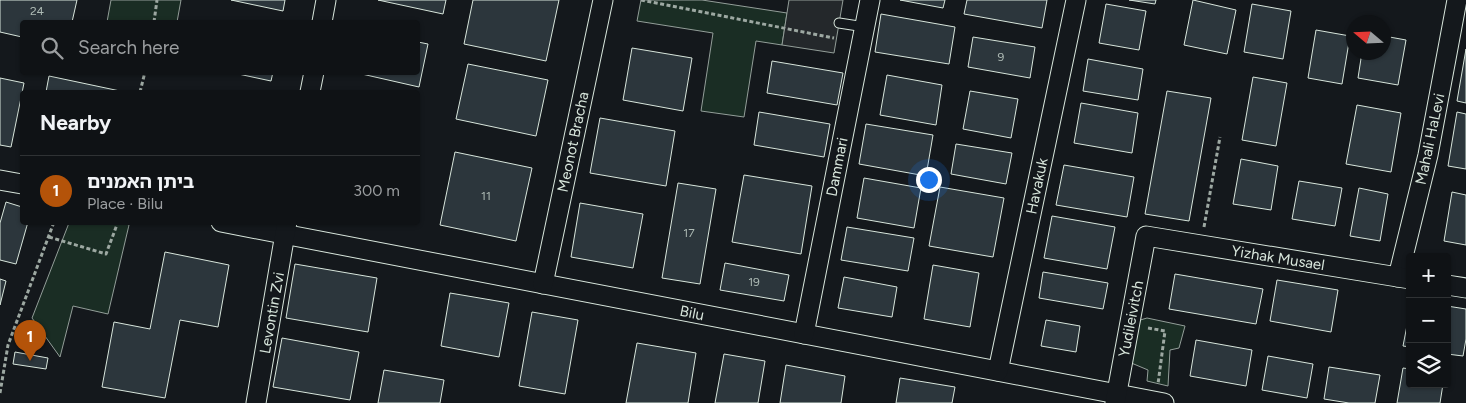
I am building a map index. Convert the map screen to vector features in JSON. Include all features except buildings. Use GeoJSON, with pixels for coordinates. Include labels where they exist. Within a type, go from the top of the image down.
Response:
{"type":"FeatureCollection","features":[{"type":"Feature","properties":{"kind":"street"},"geometry":{"type":"LineString","coordinates":[[322,20],[326,0]]}},
{"type":"Feature","properties":{"kind":"street","name":"Meonot Bracha"},"geometry":{"type":"LineString","coordinates":[[543,284],[604,0]]}},
{"type":"Feature","properties":{"kind":"street","name":"Dammari"},"geometry":{"type":"LineString","coordinates":[[804,334],[870,0]]}},
{"type":"Feature","properties":{"kind":"street","name":"Havakuk"},"geometry":{"type":"LineString","coordinates":[[998,371],[1076,0]]}},
{"type":"Feature","properties":{"kind":"street","name":"Mahali HaLevi"},"geometry":{"type":"LineString","coordinates":[[1404,278],[1457,0]]}},
{"type":"Feature","properties":{"kind":"street"},"geometry":{"type":"LineString","coordinates":[[310,90],[313,75]]}},
{"type":"Feature","properties":{"kind":"street"},"geometry":{"type":"LineString","coordinates":[[0,180],[20,184]]}},
{"type":"Feature","properties":{"kind":"street","name":"Bilu"},"geometry":{"type":"LineString","coordinates":[[254,225],[286,228],[543,284],[998,371],[1116,398],[1164,403]]}},
{"type":"Feature","properties":{"kind":"street","name":"Levontin Zvi"},"geometry":{"type":"LineString","coordinates":[[256,403],[286,228]]}},
{"type":"Feature","properties":{"kind":"street","name":"Yizhak Musael"},"geometry":{"type":"LineString","coordinates":[[1146,236],[1404,278]]}},
{"type":"Feature","properties":{"kind":"street","name":"Yudileivitch"},"geometry":{"type":"LineString","coordinates":[[1116,398],[1146,236]]}},
{"type":"Feature","properties":{"kind":"street"},"geometry":{"type":"LineString","coordinates":[[1451,286],[1466,288]]}},
{"type":"Feature","properties":{"kind":"lane"},"geometry":{"type":"LineString","coordinates":[[839,23],[863,35]]}},
{"type":"Feature","properties":{"kind":"path"},"geometry":{"type":"LineString","coordinates":[[154,20],[157,0]]}},
{"type":"Feature","properties":{"kind":"path"},"geometry":{"type":"LineString","coordinates":[[641,0],[863,35]]}},
{"type":"Feature","properties":{"kind":"path"},"geometry":{"type":"LineString","coordinates":[[140,90],[144,75]]}},
{"type":"Feature","properties":{"kind":"path"},"geometry":{"type":"LineString","coordinates":[[1200,245],[1220,137]]}},
{"type":"Feature","properties":{"kind":"path"},"geometry":{"type":"LineString","coordinates":[[0,393],[8,345],[53,225]]}},
{"type":"Feature","properties":{"kind":"path"},"geometry":{"type":"LineString","coordinates":[[49,237],[106,254],[117,225]]}},
{"type":"Feature","properties":{"kind":"path"},"geometry":{"type":"LineString","coordinates":[[1130,325],[1165,331],[1158,384]]}},
{"type":"Feature","properties":{"kind":"green space"},"geometry":{"type":"Polygon","coordinates":[[[111,0],[181,0],[177,20],[107,20],[111,0]]]}},
{"type":"Feature","properties":{"kind":"green space"},"geometry":{"type":"Polygon","coordinates":[[[641,0],[702,0],[787,13],[782,45],[756,41],[744,117],[701,111],[713,33],[637,21],[641,0]]]}},
{"type":"Feature","properties":{"kind":"green space"},"geometry":{"type":"Polygon","coordinates":[[[68,225],[129,225],[108,314],[73,306],[60,357],[32,318],[68,225]]]}},
{"type":"Feature","properties":{"kind":"green space"},"geometry":{"type":"Polygon","coordinates":[[[1147,318],[1185,326],[1179,348],[1170,350],[1168,386],[1147,381],[1148,370],[1129,362],[1137,321],[1147,318]]]}},
{"type":"Feature","properties":{"kind":"shaded area"},"geometry":{"type":"Polygon","coordinates":[[[789,0],[843,0],[834,53],[782,45],[789,0]]]}},
{"type":"Feature","properties":{"kind":"place","name":"ביתן האמנים"},"geometry":{"type":"Point","coordinates":[30,361]}}]}
